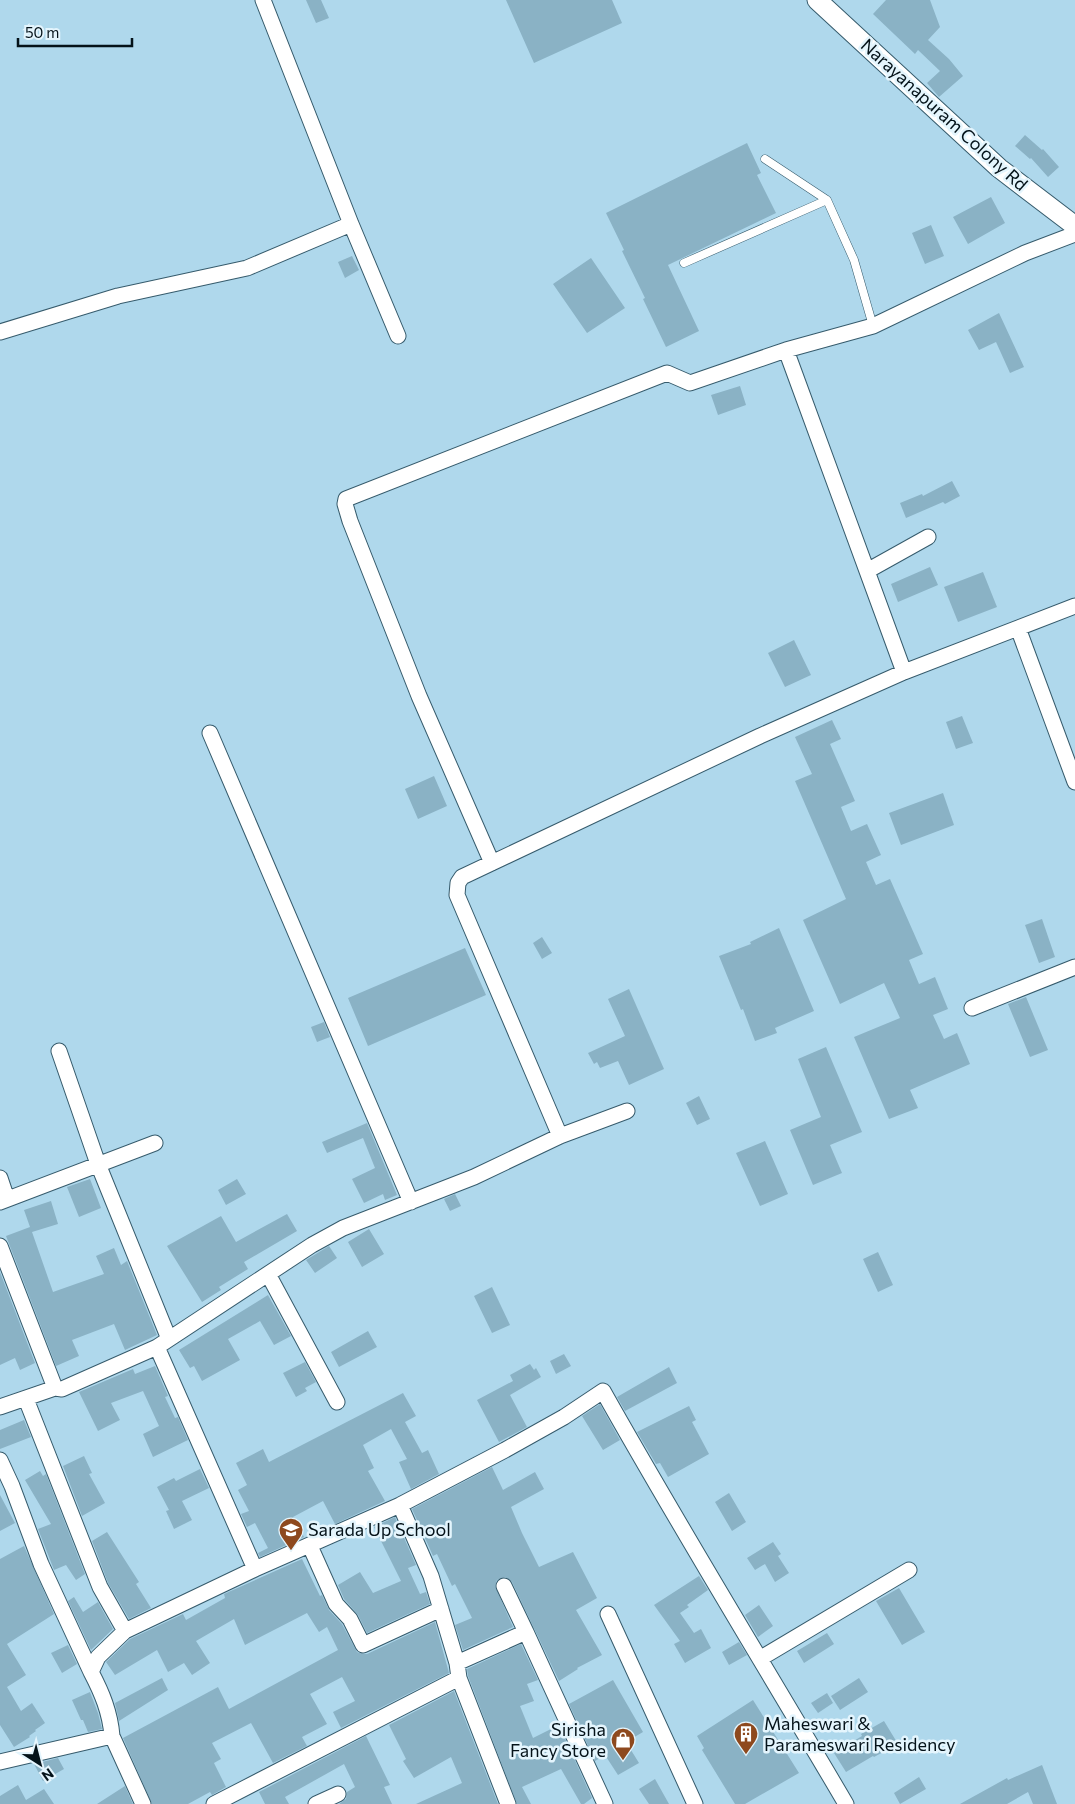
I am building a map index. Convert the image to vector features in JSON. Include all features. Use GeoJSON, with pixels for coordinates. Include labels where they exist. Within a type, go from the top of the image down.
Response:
{"type":"FeatureCollection","features":[{"type":"Feature","properties":{"kind":"street"},"geometry":{"type":"LineString","coordinates":[[263,0],[351,224],[398,336]]}},
{"type":"Feature","properties":{"kind":"street","name":"Narayanapuram Colony Rd"},"geometry":{"type":"LineString","coordinates":[[817,0],[998,168],[1075,226]]}},
{"type":"Feature","properties":{"kind":"street"},"geometry":{"type":"LineString","coordinates":[[0,332],[118,296],[247,268],[351,224]]}},
{"type":"Feature","properties":{"kind":"street"},"geometry":{"type":"LineString","coordinates":[[492,863],[419,696],[350,521],[345,504],[346,499],[667,373],[690,383],[786,350],[872,326],[1025,253],[1075,234]]}},
{"type":"Feature","properties":{"kind":"street"},"geometry":{"type":"LineString","coordinates":[[786,350],[904,672]]}},
{"type":"Feature","properties":{"kind":"street"},"geometry":{"type":"LineString","coordinates":[[867,571],[928,537]]}},
{"type":"Feature","properties":{"kind":"street"},"geometry":{"type":"LineString","coordinates":[[560,1136],[458,895],[458,883],[462,877],[760,736],[904,672],[1075,606]]}},
{"type":"Feature","properties":{"kind":"street"},"geometry":{"type":"LineString","coordinates":[[1018,628],[1075,782]]}},
{"type":"Feature","properties":{"kind":"street"},"geometry":{"type":"LineString","coordinates":[[210,733],[411,1202]]}},
{"type":"Feature","properties":{"kind":"street"},"geometry":{"type":"LineString","coordinates":[[972,1008],[1075,967]]}},
{"type":"Feature","properties":{"kind":"street"},"geometry":{"type":"LineString","coordinates":[[60,1050],[98,1164],[163,1343],[255,1569]]}},
{"type":"Feature","properties":{"kind":"street"},"geometry":{"type":"LineString","coordinates":[[0,1407],[26,1400],[55,1388],[62,1388],[93,1376],[163,1343],[342,1228],[474,1177],[560,1136],[627,1111]]}},
{"type":"Feature","properties":{"kind":"street"},"geometry":{"type":"LineString","coordinates":[[0,1178],[4,1200],[155,1143]]}},
{"type":"Feature","properties":{"kind":"street"},"geometry":{"type":"LineString","coordinates":[[0,1246],[55,1388]]}},
{"type":"Feature","properties":{"kind":"street"},"geometry":{"type":"LineString","coordinates":[[268,1274],[337,1402]]}},
{"type":"Feature","properties":{"kind":"street"},"geometry":{"type":"LineString","coordinates":[[91,1672],[98,1657],[125,1631],[255,1569],[400,1505],[506,1450],[564,1417],[603,1391],[653,1480],[761,1658],[846,1804]]}},
{"type":"Feature","properties":{"kind":"street"},"geometry":{"type":"LineString","coordinates":[[26,1400],[100,1588],[125,1631]]}},
{"type":"Feature","properties":{"kind":"street"},"geometry":{"type":"LineString","coordinates":[[0,1460],[12,1486],[41,1564],[103,1696],[110,1718],[112,1736],[144,1804]]}},
{"type":"Feature","properties":{"kind":"street"},"geometry":{"type":"LineString","coordinates":[[400,1505],[431,1576],[458,1670],[508,1804]]}},
{"type":"Feature","properties":{"kind":"street"},"geometry":{"type":"LineString","coordinates":[[310,1546],[336,1604],[350,1619],[363,1645],[441,1609]]}},
{"type":"Feature","properties":{"kind":"street"},"geometry":{"type":"LineString","coordinates":[[761,1658],[910,1570]]}},
{"type":"Feature","properties":{"kind":"street"},"geometry":{"type":"LineString","coordinates":[[504,1586],[605,1804]]}},
{"type":"Feature","properties":{"kind":"street"},"geometry":{"type":"LineString","coordinates":[[608,1614],[694,1804]]}},
{"type":"Feature","properties":{"kind":"street"},"geometry":{"type":"LineString","coordinates":[[214,1804],[526,1632]]}},
{"type":"Feature","properties":{"kind":"street"},"geometry":{"type":"LineString","coordinates":[[0,1761],[112,1736]]}},
{"type":"Feature","properties":{"kind":"street"},"geometry":{"type":"LineString","coordinates":[[316,1804],[338,1794]]}},
{"type":"Feature","properties":{"kind":"lane"},"geometry":{"type":"LineString","coordinates":[[765,159],[827,200],[854,260],[872,326]]}},
{"type":"Feature","properties":{"kind":"lane"},"geometry":{"type":"LineString","coordinates":[[684,264],[827,200]]}},
{"type":"Feature","properties":{"kind":"building"},"geometry":{"type":"Polygon","coordinates":[[[306,0],[321,0],[329,18],[316,23],[306,0]]]}},
{"type":"Feature","properties":{"kind":"building"},"geometry":{"type":"Polygon","coordinates":[[[506,0],[612,0],[622,23],[534,63],[506,0]]]}},
{"type":"Feature","properties":{"kind":"building"},"geometry":{"type":"Polygon","coordinates":[[[886,0],[930,0],[940,27],[928,40],[949,59],[963,76],[939,97],[927,83],[940,71],[918,50],[915,54],[873,14],[886,0]]]}},
{"type":"Feature","properties":{"kind":"building"},"geometry":{"type":"Polygon","coordinates":[[[1025,135],[1043,149],[1059,167],[1048,177],[1031,158],[1015,146],[1025,135]]]}},
{"type":"Feature","properties":{"kind":"building"},"geometry":{"type":"Polygon","coordinates":[[[747,143],[761,173],[757,175],[776,213],[668,265],[699,331],[666,347],[606,213],[747,143]]]}},
{"type":"Feature","properties":{"kind":"building"},"geometry":{"type":"Polygon","coordinates":[[[991,197],[1005,223],[968,244],[953,217],[991,197]]]}},
{"type":"Feature","properties":{"kind":"building"},"geometry":{"type":"Polygon","coordinates":[[[931,225],[944,256],[925,264],[912,233],[931,225]]]}},
{"type":"Feature","properties":{"kind":"building"},"geometry":{"type":"Polygon","coordinates":[[[352,256],[359,270],[345,278],[338,262],[352,256]]]}},
{"type":"Feature","properties":{"kind":"building"},"geometry":{"type":"Polygon","coordinates":[[[591,258],[625,308],[587,333],[553,284],[591,258]]]}},
{"type":"Feature","properties":{"kind":"building"},"geometry":{"type":"Polygon","coordinates":[[[999,313],[1024,367],[1010,373],[996,342],[979,350],[968,330],[999,313]]]}},
{"type":"Feature","properties":{"kind":"building"},"geometry":{"type":"Polygon","coordinates":[[[740,386],[746,405],[718,415],[711,395],[740,386]]]}},
{"type":"Feature","properties":{"kind":"building"},"geometry":{"type":"Polygon","coordinates":[[[952,481],[960,496],[945,504],[943,502],[906,518],[900,503],[922,494],[923,496],[952,481]]]}},
{"type":"Feature","properties":{"kind":"building"},"geometry":{"type":"Polygon","coordinates":[[[930,567],[938,585],[898,602],[891,584],[930,567]]]}},
{"type":"Feature","properties":{"kind":"building"},"geometry":{"type":"Polygon","coordinates":[[[983,572],[997,607],[958,622],[944,587],[983,572]]]}},
{"type":"Feature","properties":{"kind":"building"},"geometry":{"type":"Polygon","coordinates":[[[794,640],[811,675],[785,687],[768,653],[794,640]]]}},
{"type":"Feature","properties":{"kind":"building"},"geometry":{"type":"Polygon","coordinates":[[[962,716],[973,743],[956,749],[946,722],[962,716]]]}},
{"type":"Feature","properties":{"kind":"building"},"geometry":{"type":"Polygon","coordinates":[[[832,720],[841,739],[830,744],[855,801],[841,807],[851,831],[867,824],[881,855],[866,862],[876,885],[890,879],[923,954],[909,960],[919,984],[935,977],[948,1009],[933,1015],[944,1039],[957,1033],[970,1064],[910,1090],[918,1108],[889,1119],[854,1037],[900,1018],[884,983],[840,1004],[803,920],[846,899],[795,781],[812,774],[795,737],[832,720]]]}},
{"type":"Feature","properties":{"kind":"building"},"geometry":{"type":"Polygon","coordinates":[[[434,776],[447,806],[418,819],[405,789],[434,776]]]}},
{"type":"Feature","properties":{"kind":"building"},"geometry":{"type":"Polygon","coordinates":[[[943,793],[954,825],[901,845],[889,813],[943,793]]]}},
{"type":"Feature","properties":{"kind":"building"},"geometry":{"type":"Polygon","coordinates":[[[1042,919],[1055,957],[1039,963],[1025,925],[1042,919]]]}},
{"type":"Feature","properties":{"kind":"building"},"geometry":{"type":"Polygon","coordinates":[[[779,928],[814,1011],[775,1028],[777,1033],[755,1041],[719,956],[751,944],[750,942],[779,928]]]}},
{"type":"Feature","properties":{"kind":"building"},"geometry":{"type":"Polygon","coordinates":[[[542,937],[552,953],[542,959],[533,943],[542,937]]]}},
{"type":"Feature","properties":{"kind":"building"},"geometry":{"type":"Polygon","coordinates":[[[465,948],[486,995],[368,1046],[348,998],[465,948]]]}},
{"type":"Feature","properties":{"kind":"building"},"geometry":{"type":"Polygon","coordinates":[[[629,989],[664,1069],[629,1085],[618,1061],[600,1068],[597,1062],[594,1064],[588,1053],[625,1036],[608,999],[629,989]]]}},
{"type":"Feature","properties":{"kind":"building"},"geometry":{"type":"Polygon","coordinates":[[[1026,997],[1048,1050],[1030,1057],[1008,1004],[1026,997]]]}},
{"type":"Feature","properties":{"kind":"building"},"geometry":{"type":"Polygon","coordinates":[[[324,1022],[330,1037],[317,1042],[311,1027],[324,1022]]]}},
{"type":"Feature","properties":{"kind":"building"},"geometry":{"type":"Polygon","coordinates":[[[826,1047],[862,1132],[830,1145],[842,1173],[813,1185],[790,1130],[821,1117],[798,1059],[826,1047]]]}},
{"type":"Feature","properties":{"kind":"building"},"geometry":{"type":"Polygon","coordinates":[[[699,1096],[710,1119],[697,1125],[686,1103],[699,1096]]]}},
{"type":"Feature","properties":{"kind":"building"},"geometry":{"type":"Polygon","coordinates":[[[367,1123],[397,1195],[385,1200],[383,1194],[364,1203],[352,1179],[375,1168],[363,1138],[327,1153],[322,1142],[367,1123]]]}},
{"type":"Feature","properties":{"kind":"building"},"geometry":{"type":"Polygon","coordinates":[[[765,1141],[788,1194],[760,1206],[736,1153],[765,1141]]]}},
{"type":"Feature","properties":{"kind":"building"},"geometry":{"type":"Polygon","coordinates":[[[90,1179],[101,1208],[79,1217],[67,1187],[90,1179]]]}},
{"type":"Feature","properties":{"kind":"building"},"geometry":{"type":"Polygon","coordinates":[[[237,1179],[246,1194],[226,1205],[218,1190],[237,1179]]]}},
{"type":"Feature","properties":{"kind":"building"},"geometry":{"type":"Polygon","coordinates":[[[455,1194],[461,1206],[450,1211],[444,1199],[455,1194]]]}},
{"type":"Feature","properties":{"kind":"building"},"geometry":{"type":"Polygon","coordinates":[[[51,1201],[58,1224],[32,1232],[53,1292],[104,1274],[96,1256],[114,1248],[121,1265],[127,1261],[157,1335],[125,1350],[114,1324],[72,1340],[79,1356],[56,1366],[6,1236],[30,1227],[24,1210],[51,1201]]]}},
{"type":"Feature","properties":{"kind":"building"},"geometry":{"type":"Polygon","coordinates":[[[287,1214],[297,1231],[244,1262],[248,1269],[219,1287],[221,1290],[202,1302],[167,1246],[221,1216],[236,1242],[287,1214]]]}},
{"type":"Feature","properties":{"kind":"building"},"geometry":{"type":"Polygon","coordinates":[[[369,1229],[384,1254],[362,1267],[348,1242],[369,1229]]]}},
{"type":"Feature","properties":{"kind":"building"},"geometry":{"type":"Polygon","coordinates":[[[329,1246],[337,1258],[315,1273],[306,1260],[329,1246]]]}},
{"type":"Feature","properties":{"kind":"building"},"geometry":{"type":"Polygon","coordinates":[[[878,1252],[893,1285],[878,1292],[863,1259],[878,1252]]]}},
{"type":"Feature","properties":{"kind":"building"},"geometry":{"type":"Polygon","coordinates":[[[0,1272],[35,1363],[20,1370],[15,1358],[0,1365],[0,1272]]]}},
{"type":"Feature","properties":{"kind":"building"},"geometry":{"type":"Polygon","coordinates":[[[492,1287],[510,1325],[492,1333],[474,1296],[492,1287]]]}},
{"type":"Feature","properties":{"kind":"building"},"geometry":{"type":"Polygon","coordinates":[[[268,1295],[291,1336],[274,1345],[260,1321],[228,1339],[240,1360],[202,1381],[194,1366],[190,1368],[179,1350],[268,1295]]]}},
{"type":"Feature","properties":{"kind":"building"},"geometry":{"type":"Polygon","coordinates":[[[368,1331],[377,1347],[339,1367],[331,1352],[368,1331]]]}},
{"type":"Feature","properties":{"kind":"building"},"geometry":{"type":"Polygon","coordinates":[[[564,1354],[571,1366],[556,1374],[550,1361],[564,1354]]]}},
{"type":"Feature","properties":{"kind":"building"},"geometry":{"type":"Polygon","coordinates":[[[305,1362],[316,1382],[305,1388],[307,1391],[296,1397],[283,1373],[305,1362]]]}},
{"type":"Feature","properties":{"kind":"building"},"geometry":{"type":"Polygon","coordinates":[[[530,1364],[534,1370],[536,1368],[541,1377],[510,1395],[527,1427],[499,1442],[477,1400],[513,1381],[510,1375],[530,1364]]]}},
{"type":"Feature","properties":{"kind":"building"},"geometry":{"type":"Polygon","coordinates":[[[155,1366],[168,1396],[165,1397],[175,1418],[178,1417],[188,1440],[153,1457],[143,1434],[159,1426],[143,1391],[111,1403],[120,1420],[98,1431],[79,1392],[133,1369],[135,1374],[155,1366]]]}},
{"type":"Feature","properties":{"kind":"building"},"geometry":{"type":"Polygon","coordinates":[[[669,1367],[677,1383],[625,1411],[617,1397],[669,1367]]]}},
{"type":"Feature","properties":{"kind":"building"},"geometry":{"type":"Polygon","coordinates":[[[403,1393],[416,1416],[405,1422],[422,1453],[428,1450],[439,1474],[411,1489],[399,1462],[407,1459],[391,1429],[363,1445],[374,1468],[368,1471],[385,1501],[335,1524],[323,1501],[293,1517],[304,1537],[260,1557],[258,1553],[268,1548],[255,1523],[247,1527],[241,1514],[249,1511],[238,1490],[247,1485],[236,1463],[263,1449],[269,1462],[403,1393]]]}},
{"type":"Feature","properties":{"kind":"building"},"geometry":{"type":"Polygon","coordinates":[[[600,1404],[620,1440],[603,1450],[582,1416],[600,1404]]]}},
{"type":"Feature","properties":{"kind":"building"},"geometry":{"type":"Polygon","coordinates":[[[689,1406],[696,1420],[692,1422],[709,1454],[668,1477],[660,1463],[656,1464],[637,1432],[689,1406]]]}},
{"type":"Feature","properties":{"kind":"building"},"geometry":{"type":"Polygon","coordinates":[[[24,1420],[31,1437],[0,1449],[0,1430],[24,1420]]]}},
{"type":"Feature","properties":{"kind":"building"},"geometry":{"type":"Polygon","coordinates":[[[84,1456],[92,1473],[89,1474],[105,1503],[82,1516],[63,1466],[84,1456]]]}},
{"type":"Feature","properties":{"kind":"building"},"geometry":{"type":"Polygon","coordinates":[[[492,1467],[503,1490],[535,1472],[544,1489],[511,1507],[522,1533],[539,1567],[573,1552],[597,1598],[576,1610],[602,1655],[577,1668],[559,1681],[512,1582],[505,1577],[497,1580],[495,1586],[513,1627],[463,1650],[455,1625],[472,1618],[455,1584],[452,1586],[437,1554],[433,1556],[412,1509],[492,1467]]]}},
{"type":"Feature","properties":{"kind":"building"},"geometry":{"type":"Polygon","coordinates":[[[200,1469],[209,1488],[182,1501],[192,1520],[174,1529],[166,1511],[169,1510],[157,1487],[174,1478],[176,1481],[200,1469]]]}},
{"type":"Feature","properties":{"kind":"building"},"geometry":{"type":"Polygon","coordinates":[[[40,1471],[43,1476],[46,1474],[85,1574],[76,1580],[66,1565],[54,1570],[38,1529],[51,1524],[25,1480],[40,1471]]]}},
{"type":"Feature","properties":{"kind":"building"},"geometry":{"type":"Polygon","coordinates":[[[729,1493],[746,1522],[732,1531],[715,1502],[729,1493]]]}},
{"type":"Feature","properties":{"kind":"building"},"geometry":{"type":"Polygon","coordinates":[[[0,1495],[15,1523],[0,1531],[0,1495]]]}},
{"type":"Feature","properties":{"kind":"building"},"geometry":{"type":"Polygon","coordinates":[[[395,1517],[416,1565],[408,1568],[420,1594],[426,1592],[430,1604],[367,1633],[358,1615],[344,1599],[338,1585],[360,1572],[373,1593],[401,1581],[374,1527],[395,1517]]]}},
{"type":"Feature","properties":{"kind":"building"},"geometry":{"type":"Polygon","coordinates":[[[107,1532],[139,1582],[136,1584],[151,1608],[129,1619],[108,1583],[92,1541],[107,1532]]]}},
{"type":"Feature","properties":{"kind":"building"},"geometry":{"type":"Polygon","coordinates":[[[773,1542],[781,1554],[778,1556],[789,1573],[775,1582],[765,1564],[755,1570],[747,1558],[773,1542]]]}},
{"type":"Feature","properties":{"kind":"building"},"geometry":{"type":"Polygon","coordinates":[[[24,1546],[54,1614],[7,1644],[26,1675],[7,1687],[21,1711],[32,1703],[45,1723],[35,1730],[30,1737],[14,1747],[0,1725],[0,1559],[24,1546]]]}},
{"type":"Feature","properties":{"kind":"building"},"geometry":{"type":"Polygon","coordinates":[[[302,1559],[320,1596],[322,1595],[329,1610],[342,1624],[357,1652],[367,1654],[435,1622],[449,1673],[341,1728],[333,1712],[355,1701],[342,1677],[310,1694],[327,1724],[302,1737],[307,1746],[273,1763],[251,1723],[212,1743],[221,1759],[214,1763],[226,1787],[212,1795],[210,1792],[188,1804],[152,1804],[123,1738],[218,1687],[229,1709],[338,1650],[327,1627],[319,1632],[307,1613],[245,1645],[234,1619],[196,1641],[210,1663],[192,1675],[184,1663],[168,1672],[157,1650],[115,1675],[106,1662],[130,1639],[183,1614],[186,1620],[225,1598],[224,1594],[302,1559]]]}},
{"type":"Feature","properties":{"kind":"building"},"geometry":{"type":"Polygon","coordinates":[[[699,1576],[708,1590],[687,1605],[689,1607],[680,1613],[694,1633],[701,1629],[711,1648],[685,1663],[674,1644],[680,1641],[654,1605],[699,1576]]]}},
{"type":"Feature","properties":{"kind":"building"},"geometry":{"type":"Polygon","coordinates":[[[899,1588],[925,1632],[902,1645],[876,1601],[899,1588]]]}},
{"type":"Feature","properties":{"kind":"building"},"geometry":{"type":"Polygon","coordinates":[[[74,1597],[83,1612],[98,1602],[113,1629],[91,1650],[68,1601],[74,1597]]]}},
{"type":"Feature","properties":{"kind":"building"},"geometry":{"type":"Polygon","coordinates":[[[759,1605],[773,1626],[758,1637],[745,1615],[759,1605]]]}},
{"type":"Feature","properties":{"kind":"building"},"geometry":{"type":"Polygon","coordinates":[[[827,1633],[834,1644],[804,1663],[797,1651],[827,1633]]]}},
{"type":"Feature","properties":{"kind":"building"},"geometry":{"type":"Polygon","coordinates":[[[739,1642],[747,1655],[729,1665],[722,1652],[739,1642]]]}},
{"type":"Feature","properties":{"kind":"building"},"geometry":{"type":"Polygon","coordinates":[[[521,1644],[538,1680],[527,1684],[534,1701],[520,1706],[533,1738],[559,1725],[592,1798],[584,1804],[581,1804],[561,1769],[522,1787],[531,1804],[517,1804],[467,1669],[521,1644]]]}},
{"type":"Feature","properties":{"kind":"building"},"geometry":{"type":"Polygon","coordinates":[[[68,1645],[77,1664],[62,1673],[51,1653],[68,1645]]]}},
{"type":"Feature","properties":{"kind":"building"},"geometry":{"type":"Polygon","coordinates":[[[162,1678],[168,1690],[119,1721],[115,1703],[162,1678]]]}},
{"type":"Feature","properties":{"kind":"building"},"geometry":{"type":"Polygon","coordinates":[[[859,1678],[868,1692],[840,1710],[831,1696],[859,1678]]]}},
{"type":"Feature","properties":{"kind":"building"},"geometry":{"type":"Polygon","coordinates":[[[613,1680],[643,1732],[626,1742],[639,1763],[618,1775],[605,1755],[595,1761],[569,1704],[613,1680]]]}},
{"type":"Feature","properties":{"kind":"building"},"geometry":{"type":"Polygon","coordinates":[[[454,1691],[498,1804],[416,1804],[462,1783],[451,1757],[414,1778],[403,1761],[406,1759],[389,1725],[454,1691]]]}},
{"type":"Feature","properties":{"kind":"building"},"geometry":{"type":"Polygon","coordinates":[[[90,1692],[102,1729],[88,1732],[72,1700],[90,1692]]]}},
{"type":"Feature","properties":{"kind":"building"},"geometry":{"type":"Polygon","coordinates":[[[827,1693],[833,1703],[818,1713],[811,1703],[827,1693]]]}},
{"type":"Feature","properties":{"kind":"building","name":"Maheswari & Parameswari Residency"},"geometry":{"type":"Polygon","coordinates":[[[753,1700],[799,1773],[745,1804],[735,1804],[702,1750],[704,1748],[697,1736],[753,1700]]]}},
{"type":"Feature","properties":{"kind":"building"},"geometry":{"type":"Polygon","coordinates":[[[884,1721],[898,1744],[846,1772],[834,1753],[884,1721]]]}},
{"type":"Feature","properties":{"kind":"building"},"geometry":{"type":"Polygon","coordinates":[[[366,1736],[390,1785],[384,1787],[392,1804],[339,1804],[346,1799],[347,1792],[355,1787],[344,1764],[285,1797],[289,1804],[265,1804],[259,1792],[366,1736]]]}},
{"type":"Feature","properties":{"kind":"building"},"geometry":{"type":"Polygon","coordinates":[[[58,1758],[64,1769],[43,1781],[34,1764],[58,1758]]]}},
{"type":"Feature","properties":{"kind":"building"},"geometry":{"type":"Polygon","coordinates":[[[1042,1765],[1057,1804],[1033,1804],[1028,1792],[1007,1804],[960,1804],[1007,1778],[1008,1780],[1042,1765]]]}},
{"type":"Feature","properties":{"kind":"building"},"geometry":{"type":"Polygon","coordinates":[[[919,1777],[926,1789],[900,1804],[894,1793],[919,1777]]]}},
{"type":"Feature","properties":{"kind":"building"},"geometry":{"type":"Polygon","coordinates":[[[655,1779],[669,1804],[649,1804],[639,1789],[655,1779]]]}},
{"type":"Feature","properties":{"kind":"building"},"geometry":{"type":"Polygon","coordinates":[[[18,1785],[26,1800],[44,1789],[54,1804],[0,1804],[0,1796],[18,1785]]]}},
{"type":"Feature","properties":{"kind":"building"},"geometry":{"type":"Polygon","coordinates":[[[125,1786],[133,1804],[97,1804],[125,1786]]]}},
{"type":"Feature","properties":{"kind":"place","name":"Sarada Up School"},"geometry":{"type":"Point","coordinates":[291,1551]}},
{"type":"Feature","properties":{"kind":"place","name":"Maheswari & Parameswari Residency"},"geometry":{"type":"Point","coordinates":[746,1755]}},
{"type":"Feature","properties":{"kind":"place","name":"Sirisha Fancy Store"},"geometry":{"type":"Point","coordinates":[623,1761]}}]}
